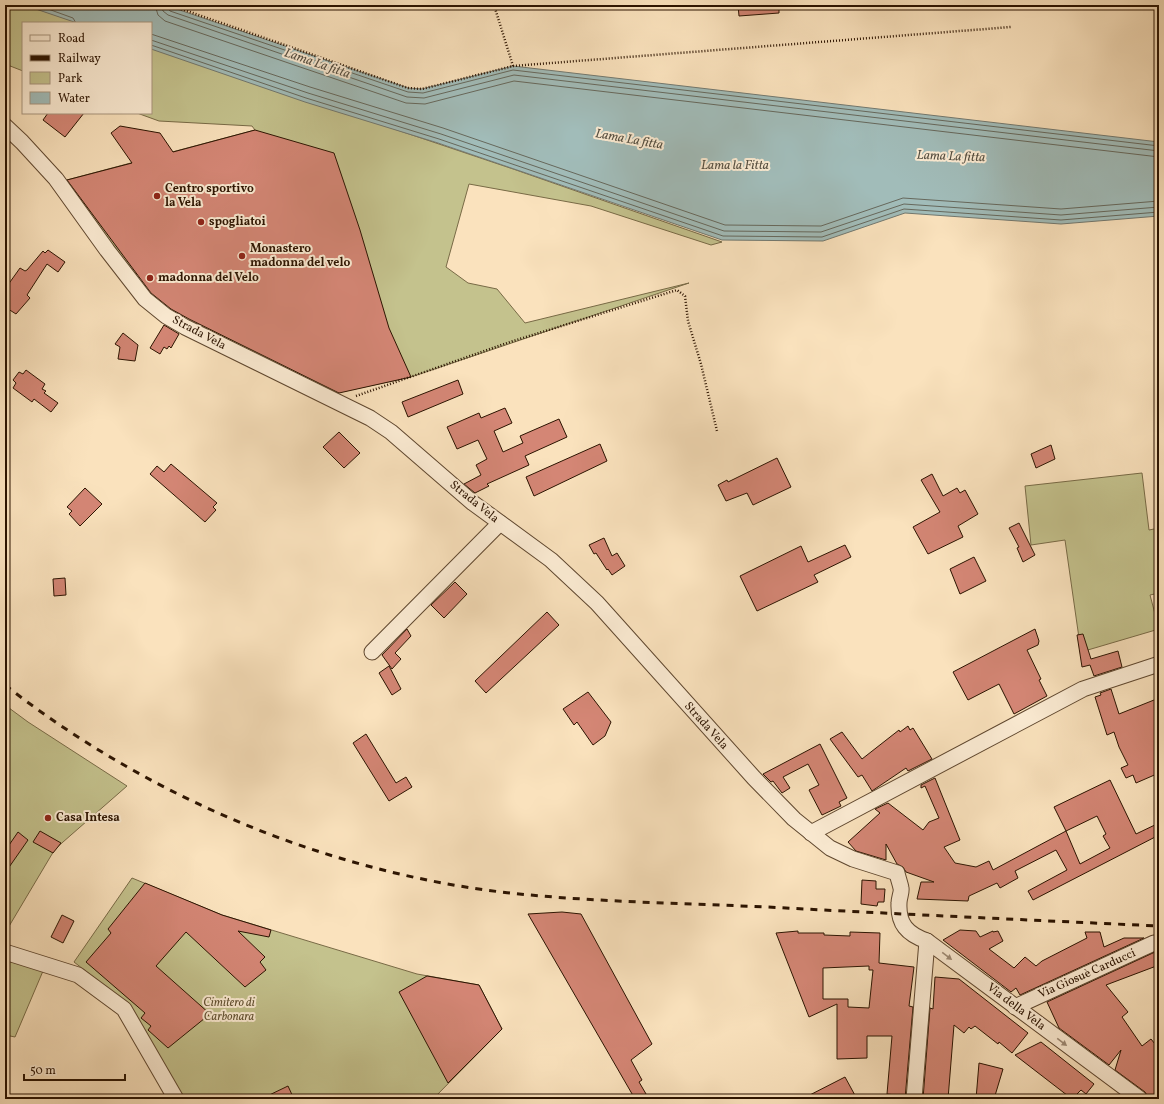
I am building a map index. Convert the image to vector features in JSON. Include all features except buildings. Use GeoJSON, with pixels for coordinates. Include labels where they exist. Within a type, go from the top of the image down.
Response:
{"type":"FeatureCollection","features":[{"type":"Feature","properties":{"kind":"street","name":"Strada Vela"},"geometry":{"type":"LineString","coordinates":[[5,126],[56,179],[107,250],[145,299],[166,316],[185,327],[340,403],[391,432],[473,503],[551,560],[597,603],[754,778],[794,819],[830,848],[853,858],[897,873],[902,889],[899,914]]}},
{"type":"Feature","properties":{"kind":"street"},"geometry":{"type":"LineString","coordinates":[[372,652],[500,523]]}},
{"type":"Feature","properties":{"kind":"street"},"geometry":{"type":"LineString","coordinates":[[812,833],[1083,689],[1159,664]]}},
{"type":"Feature","properties":{"kind":"street","name":"Via della Vela"},"geometry":{"type":"LineString","coordinates":[[899,914],[903,927],[917,938],[927,941],[1140,1099]]}},
{"type":"Feature","properties":{"kind":"street"},"geometry":{"type":"LineString","coordinates":[[914,1099],[927,941]]}},
{"type":"Feature","properties":{"kind":"street","name":"Via Giosuè Carducci"},"geometry":{"type":"LineString","coordinates":[[1015,1007],[1154,943],[1159,944]]}},
{"type":"Feature","properties":{"kind":"street"},"geometry":{"type":"LineString","coordinates":[[5,952],[78,975],[124,1009],[176,1099]]}},
{"type":"Feature","properties":{"kind":"path"},"geometry":{"type":"LineString","coordinates":[[170,5],[408,88],[422,89],[513,66],[1011,27]]}},
{"type":"Feature","properties":{"kind":"path"},"geometry":{"type":"LineString","coordinates":[[494,5],[513,66]]}},
{"type":"Feature","properties":{"kind":"path"},"geometry":{"type":"LineString","coordinates":[[340,403],[510,342],[677,290],[686,296],[688,321],[701,364],[717,431]]}},
{"type":"Feature","properties":{"kind":"green space"},"geometry":{"type":"Polygon","coordinates":[[[5,5],[25,5],[76,22],[22,22],[22,71],[5,64],[5,5]]]}},
{"type":"Feature","properties":{"kind":"green space"},"geometry":{"type":"Polygon","coordinates":[[[152,47],[516,170],[722,242],[711,245],[591,206],[469,184],[446,267],[468,283],[497,289],[525,323],[689,283],[411,377],[336,393],[190,327],[199,322],[152,267],[136,275],[63,181],[255,130],[252,126],[159,121],[140,114],[152,114],[152,47]]]}},
{"type":"Feature","properties":{"kind":"green space"},"geometry":{"type":"Polygon","coordinates":[[[1142,473],[1149,530],[1159,528],[1159,593],[1150,595],[1159,629],[1081,652],[1065,540],[1031,545],[1025,486],[1142,473]]]}},
{"type":"Feature","properties":{"kind":"green space","name":"Casa Intesa"},"geometry":{"type":"Polygon","coordinates":[[[5,705],[28,722],[127,786],[55,849],[5,933],[5,705]]]}},
{"type":"Feature","properties":{"kind":"green space","name":"Cimitero di Carbonara"},"geometry":{"type":"Polygon","coordinates":[[[132,878],[222,915],[417,974],[479,985],[502,1029],[433,1099],[181,1099],[127,1003],[74,962],[132,878]]]}},
{"type":"Feature","properties":{"kind":"green space"},"geometry":{"type":"Polygon","coordinates":[[[5,960],[43,971],[15,1037],[5,1035],[5,960]]]}},
{"type":"Feature","properties":{"kind":"water","name":"Lama la Fitta"},"geometry":{"type":"Polygon","coordinates":[[[24,5],[165,5],[408,88],[422,89],[513,66],[1159,142],[1159,216],[1061,224],[905,213],[823,241],[722,240],[438,143],[305,102],[152,49],[152,22],[74,22],[24,5]]]}},
{"type":"Feature","properties":{"kind":"railway"},"geometry":{"type":"LineString","coordinates":[[5,685],[60,725],[117,761],[177,793],[239,822],[302,846],[368,866],[434,881],[501,892],[600,900],[1159,926]]}},
{"type":"Feature","properties":{"kind":"place","name":"Centro sportivo la Vela"},"geometry":{"type":"Point","coordinates":[157,196]}},
{"type":"Feature","properties":{"kind":"place","name":"spogliatoi"},"geometry":{"type":"Point","coordinates":[201,222]}},
{"type":"Feature","properties":{"kind":"place","name":"Monastero madonna del velo"},"geometry":{"type":"Point","coordinates":[242,256]}},
{"type":"Feature","properties":{"kind":"place","name":"madonna del Velo"},"geometry":{"type":"Point","coordinates":[150,278]}},
{"type":"Feature","properties":{"kind":"place","name":"Casa Intesa"},"geometry":{"type":"Point","coordinates":[48,818]}},
{"type":"Feature","properties":{"kind":"water label","name":"Lama La fitta"},"geometry":{"type":"Point","coordinates":[317,64]}},
{"type":"Feature","properties":{"kind":"water label","name":"Lama La fitta"},"geometry":{"type":"Point","coordinates":[629,140]}},
{"type":"Feature","properties":{"kind":"water label","name":"Lama La fitta"},"geometry":{"type":"Point","coordinates":[951,157]}}]}
